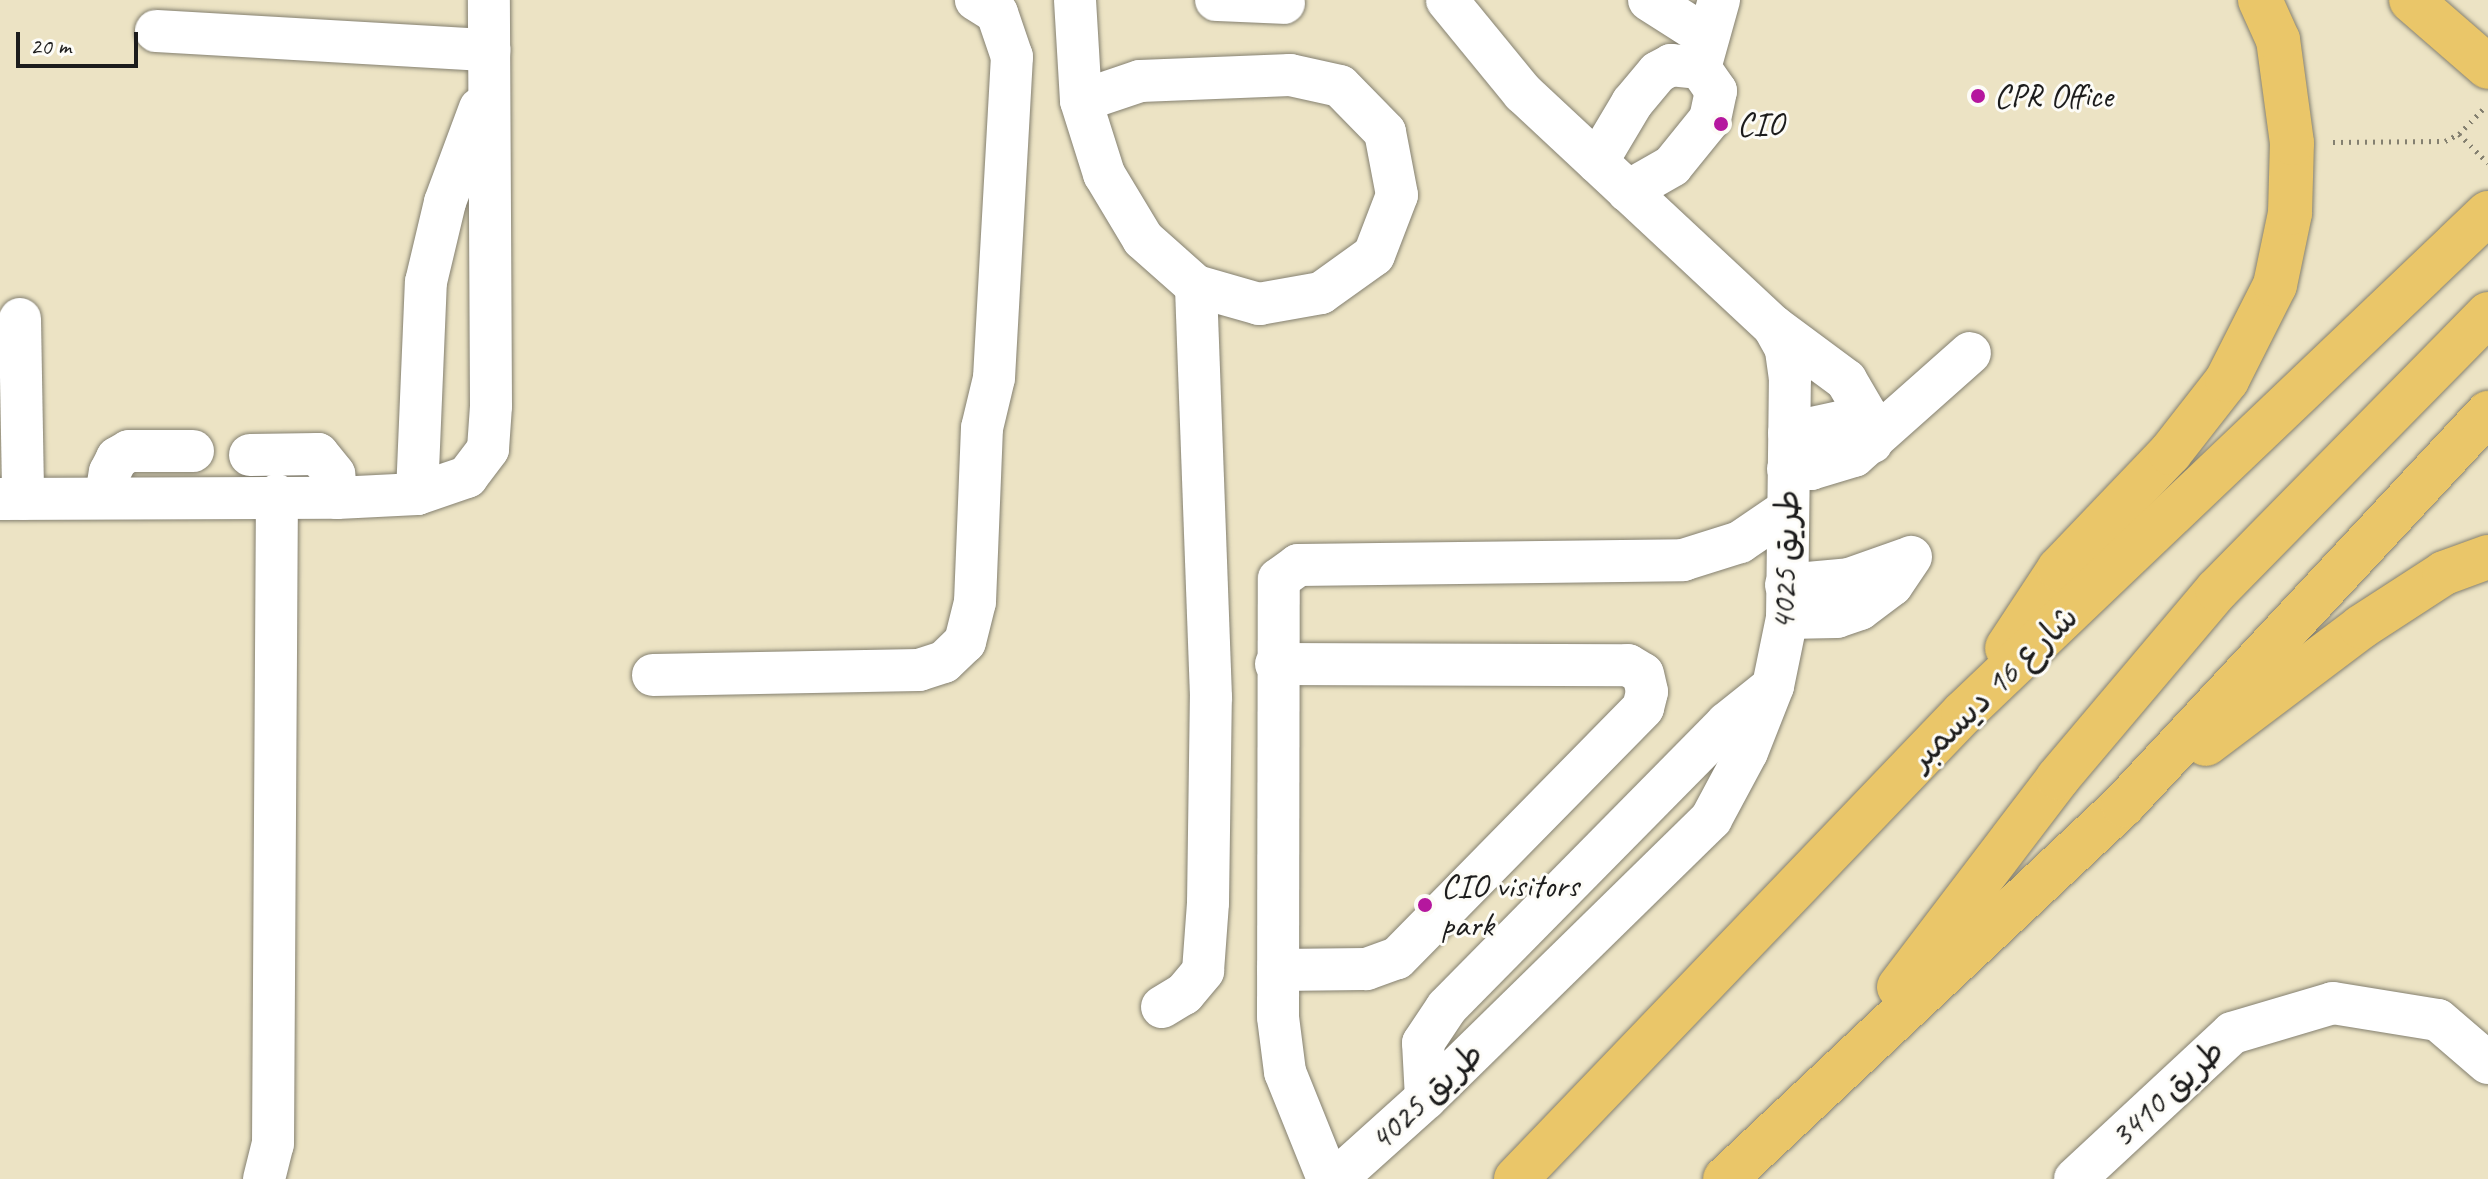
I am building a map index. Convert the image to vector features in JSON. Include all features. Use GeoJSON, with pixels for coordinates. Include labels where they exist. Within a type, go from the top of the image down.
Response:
{"type":"FeatureCollection","features":[{"type":"Feature","properties":{"kind":"main road"},"geometry":{"type":"LineString","coordinates":[[1963,713],[2059,569],[2170,453],[2227,380],[2275,285],[2290,213],[2292,143],[2278,40],[2260,0]]}},
{"type":"Feature","properties":{"kind":"main road"},"geometry":{"type":"LineString","coordinates":[[2411,0],[2488,67]]}},
{"type":"Feature","properties":{"kind":"main road","name":"شارع 16 ديسمبر"},"geometry":{"type":"LineString","coordinates":[[1516,1179],[1963,713],[2488,213]]}},
{"type":"Feature","properties":{"kind":"main road"},"geometry":{"type":"LineString","coordinates":[[1823,1088],[2058,778],[2217,590],[2488,314]]}},
{"type":"Feature","properties":{"kind":"main road"},"geometry":{"type":"LineString","coordinates":[[1725,1179],[2123,805],[2488,413]]}},
{"type":"Feature","properties":{"kind":"main road"},"geometry":{"type":"LineString","coordinates":[[2123,805],[2361,627],[2444,573],[2488,557]]}},
{"type":"Feature","properties":{"kind":"street"},"geometry":{"type":"LineString","coordinates":[[20,319],[11,499],[277,495],[337,498],[417,494],[467,477],[488,449],[489,0]]}},
{"type":"Feature","properties":{"kind":"street"},"geometry":{"type":"LineString","coordinates":[[653,675],[919,670],[944,662],[965,642],[975,602],[982,428],[995,364],[1012,57],[997,13],[976,0]]}},
{"type":"Feature","properties":{"kind":"street"},"geometry":{"type":"LineString","coordinates":[[1075,0],[1081,101],[1104,174],[1143,239],[1196,286],[1259,304],[1321,293],[1374,255],[1397,195],[1385,132],[1340,86],[1290,75],[1140,81],[1081,101]]}},
{"type":"Feature","properties":{"kind":"street"},"geometry":{"type":"LineString","coordinates":[[1216,0],[1284,3]]}},
{"type":"Feature","properties":{"kind":"street","name":"طريق 4025"},"geometry":{"type":"LineString","coordinates":[[1336,1179],[1426,1098],[1711,819],[1747,752],[1773,686],[1787,601],[1788,364],[1773,326],[1523,93],[1447,0]]}},
{"type":"Feature","properties":{"kind":"street"},"geometry":{"type":"LineString","coordinates":[[1649,0],[1709,35]]}},
{"type":"Feature","properties":{"kind":"street"},"geometry":{"type":"LineString","coordinates":[[156,31],[489,66]]}},
{"type":"Feature","properties":{"kind":"street"},"geometry":{"type":"LineString","coordinates":[[1597,162],[1626,111],[1658,72],[1686,63],[1709,35]]}},
{"type":"Feature","properties":{"kind":"street"},"geometry":{"type":"LineString","coordinates":[[1628,191],[1672,166],[1710,119],[1716,91],[1709,35]]}},
{"type":"Feature","properties":{"kind":"street"},"geometry":{"type":"LineString","coordinates":[[417,494],[426,282],[445,202],[489,66]]}},
{"type":"Feature","properties":{"kind":"street"},"geometry":{"type":"LineString","coordinates":[[1162,1007],[1184,994],[1203,971],[1208,903],[1211,697],[1196,286]]}},
{"type":"Feature","properties":{"kind":"street"},"geometry":{"type":"LineString","coordinates":[[1773,326],[1846,380],[1870,430]]}},
{"type":"Feature","properties":{"kind":"street"},"geometry":{"type":"LineString","coordinates":[[1788,451],[1870,430],[1970,353]]}},
{"type":"Feature","properties":{"kind":"street"},"geometry":{"type":"LineString","coordinates":[[106,496],[110,472],[117,458],[129,451],[193,451]]}},
{"type":"Feature","properties":{"kind":"street"},"geometry":{"type":"LineString","coordinates":[[250,455],[318,454],[334,474],[337,498]]}},
{"type":"Feature","properties":{"kind":"street"},"geometry":{"type":"LineString","coordinates":[[264,1179],[273,1144],[277,495]]}},
{"type":"Feature","properties":{"kind":"street"},"geometry":{"type":"LineString","coordinates":[[1328,1179],[1285,1072],[1278,970],[1276,588],[1285,571],[1298,565],[1683,560],[1740,542],[1787,510]]}},
{"type":"Feature","properties":{"kind":"street"},"geometry":{"type":"LineString","coordinates":[[1276,664],[1628,665],[1643,674],[1647,692],[1643,708],[1397,958],[1366,969],[1278,970]]}},
{"type":"Feature","properties":{"kind":"street"},"geometry":{"type":"LineString","coordinates":[[1426,1098],[1423,1043],[1447,1007],[1727,723],[1773,686]]}},
{"type":"Feature","properties":{"kind":"street","name":"طريق 3410"},"geometry":{"type":"LineString","coordinates":[[2075,1179],[2232,1033],[2333,1003],[2438,1020],[2488,1063]]}},
{"type":"Feature","properties":{"kind":"path"},"geometry":{"type":"LineString","coordinates":[[2292,143],[2445,141],[2459,134],[2488,103]]}},
{"type":"Feature","properties":{"kind":"path"},"geometry":{"type":"LineString","coordinates":[[2459,134],[2488,163]]}},
{"type":"Feature","properties":{"kind":"place","name":"CPR Office"},"geometry":{"type":"Point","coordinates":[1978,96]}},
{"type":"Feature","properties":{"kind":"place","name":"CIO"},"geometry":{"type":"Point","coordinates":[1721,124]}},
{"type":"Feature","properties":{"kind":"place","name":"CIO visitors park"},"geometry":{"type":"Point","coordinates":[1425,905]}}]}
